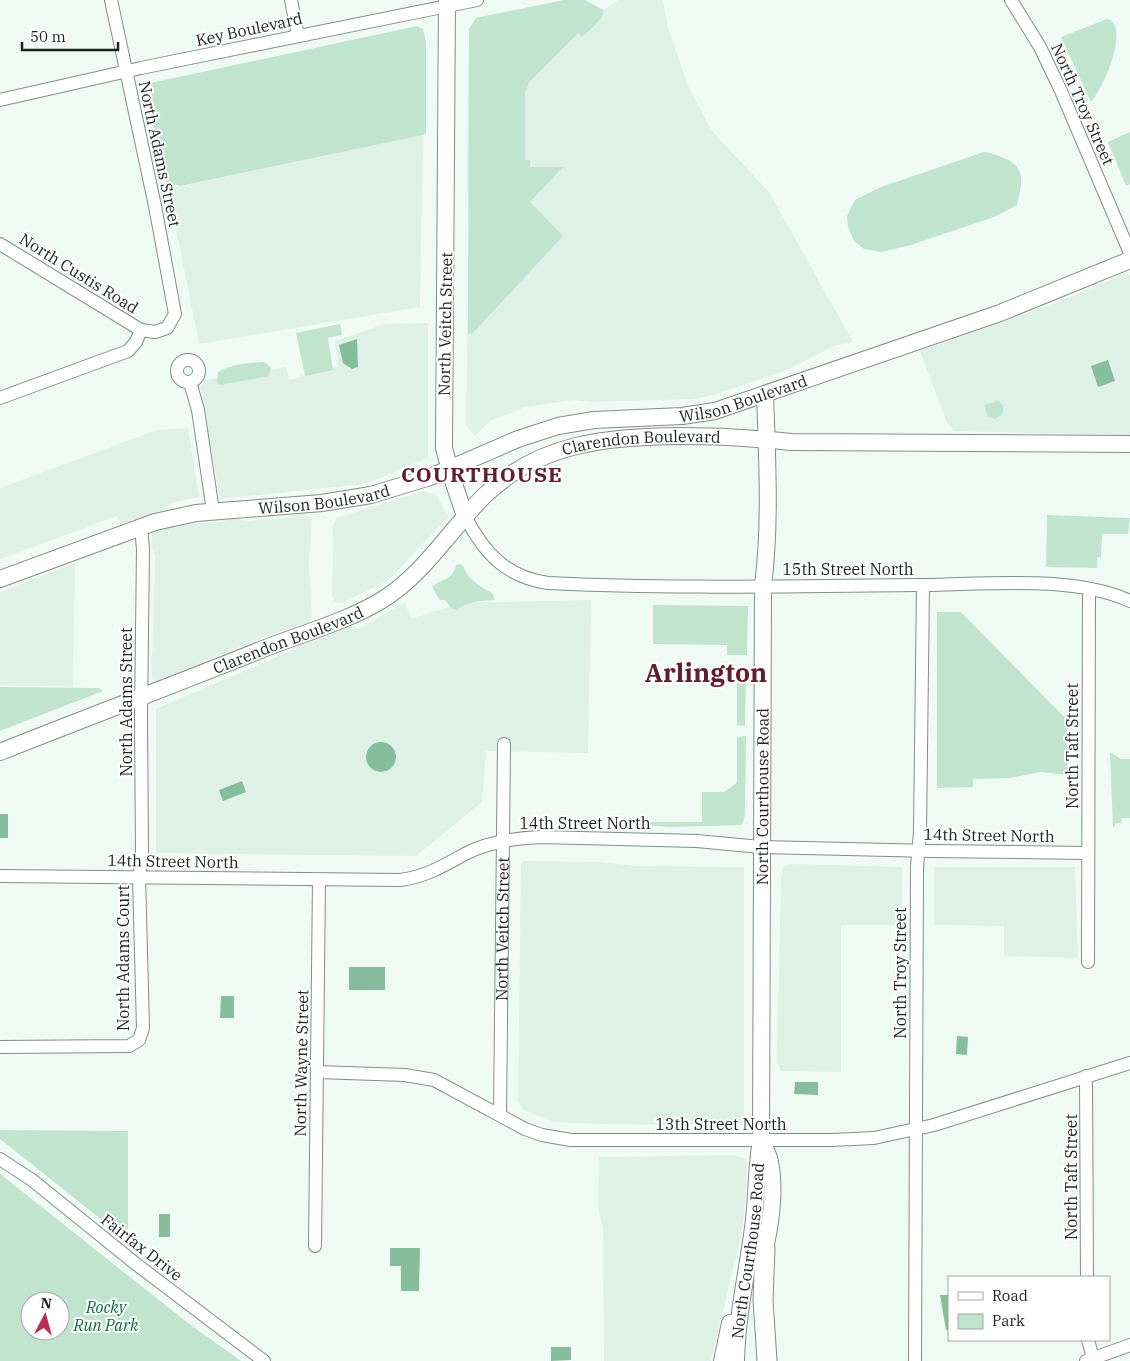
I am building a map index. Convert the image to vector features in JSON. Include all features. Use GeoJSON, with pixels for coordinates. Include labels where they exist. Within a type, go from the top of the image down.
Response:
{"type":"FeatureCollection","features":[{"type":"Feature","properties":{"kind":"highway"},"geometry":{"type":"LineString","coordinates":[[762,1235],[763,1300],[767,1361]]}},
{"type":"Feature","properties":{"kind":"main road","name":"North Veitch Street"},"geometry":{"type":"LineString","coordinates":[[447,2],[444,448],[465,516]]}},
{"type":"Feature","properties":{"kind":"main road","name":"Wilson Boulevard"},"geometry":{"type":"LineString","coordinates":[[0,579],[141,527],[181,515],[352,499],[411,484],[537,431],[578,422],[701,413],[731,406],[1008,310],[1130,260]]}},
{"type":"Feature","properties":{"kind":"main road","name":"North Courthouse Road"},"geometry":{"type":"LineString","coordinates":[[747,1361],[750,1312],[762,1235],[771,1200],[770,1161],[761,1140],[761,846],[763,585],[765,567],[765,394]]}},
{"type":"Feature","properties":{"kind":"main road","name":"Clarendon Boulevard"},"geometry":{"type":"LineString","coordinates":[[0,752],[333,622],[382,600],[405,583],[484,496],[522,467],[581,444],[616,438],[693,436],[791,442],[1130,444]]}},
{"type":"Feature","properties":{"kind":"main road","name":"North Courthouse Road"},"geometry":{"type":"LineString","coordinates":[[736,1361],[739,1320],[748,1256],[762,1235]]}},
{"type":"Feature","properties":{"kind":"main road"},"geometry":{"type":"LineString","coordinates":[[722,1361],[738,1282],[748,1256]]}},
{"type":"Feature","properties":{"kind":"street","name":"North Adams Street"},"geometry":{"type":"LineString","coordinates":[[111,0],[155,206],[175,314],[167,328],[155,332],[141,330]]}},
{"type":"Feature","properties":{"kind":"street"},"geometry":{"type":"LineString","coordinates":[[290,0],[298,36]]}},
{"type":"Feature","properties":{"kind":"street","name":"Key Boulevard"},"geometry":{"type":"LineString","coordinates":[[0,100],[447,2],[477,0]]}},
{"type":"Feature","properties":{"kind":"street","name":"North Troy Street"},"geometry":{"type":"LineString","coordinates":[[1012,0],[1040,47],[1061,91],[1130,253]]}},
{"type":"Feature","properties":{"kind":"street","name":"North Custis Road"},"geometry":{"type":"LineString","coordinates":[[0,244],[141,330]]}},
{"type":"Feature","properties":{"kind":"street"},"geometry":{"type":"LineString","coordinates":[[0,398],[128,351],[136,342],[141,330]]}},
{"type":"Feature","properties":{"kind":"street"},"geometry":{"type":"LineString","coordinates":[[190,382],[198,410],[213,512]]}},
{"type":"Feature","properties":{"kind":"street"},"geometry":{"type":"LineString","coordinates":[[616,419],[616,438]]}},
{"type":"Feature","properties":{"kind":"street","name":"North Veitch Street"},"geometry":{"type":"LineString","coordinates":[[465,516],[475,536],[512,573],[535,581],[564,584]]}},
{"type":"Feature","properties":{"kind":"street","name":"North Adams Street"},"geometry":{"type":"LineString","coordinates":[[139,877],[142,854],[141,716],[143,696],[143,549],[141,527]]}},
{"type":"Feature","properties":{"kind":"street","name":"15th Street North"},"geometry":{"type":"LineString","coordinates":[[564,584],[1007,584],[1089,589],[1109,593],[1130,601]]}},
{"type":"Feature","properties":{"kind":"street","name":"North Troy Street"},"geometry":{"type":"LineString","coordinates":[[916,1361],[917,851],[920,831],[923,585]]}},
{"type":"Feature","properties":{"kind":"street","name":"North Taft Street"},"geometry":{"type":"LineString","coordinates":[[1088,962],[1089,589]]}},
{"type":"Feature","properties":{"kind":"street","name":"North Veitch Street"},"geometry":{"type":"LineString","coordinates":[[500,1114],[501,841],[504,744]]}},
{"type":"Feature","properties":{"kind":"street","name":"14th Street North"},"geometry":{"type":"LineString","coordinates":[[0,876],[318,880],[414,878],[434,871],[466,854],[501,841],[540,836],[917,851],[1087,853]]}},
{"type":"Feature","properties":{"kind":"street","name":"North Adams Court"},"geometry":{"type":"LineString","coordinates":[[0,1047],[129,1046],[139,1040],[142,1028],[139,877]]}},
{"type":"Feature","properties":{"kind":"street","name":"North Wayne Street"},"geometry":{"type":"LineString","coordinates":[[315,1246],[318,880]]}},
{"type":"Feature","properties":{"kind":"street","name":"13th Street North"},"geometry":{"type":"LineString","coordinates":[[317,1072],[405,1075],[434,1080],[534,1132],[571,1140],[861,1139],[940,1123],[1130,1063]]}},
{"type":"Feature","properties":{"kind":"street","name":"North Taft Street"},"geometry":{"type":"LineString","coordinates":[[1086,1076],[1087,1276]]}},
{"type":"Feature","properties":{"kind":"street","name":"Fairfax Drive"},"geometry":{"type":"LineString","coordinates":[[0,1159],[32,1180],[140,1267],[264,1361]]}},
{"type":"Feature","properties":{"kind":"street"},"geometry":{"type":"LineString","coordinates":[[1088,1341],[1090,1360],[1130,1345]]}},
{"type":"Feature","properties":{"kind":"shaded area"},"geometry":{"type":"Polygon","coordinates":[[[564,0],[585,0],[604,10],[618,0],[663,0],[668,28],[689,88],[712,131],[769,192],[853,342],[834,346],[785,371],[714,395],[693,399],[592,402],[573,400],[526,407],[490,421],[475,436],[466,425],[469,29],[476,18],[564,0]]]}},
{"type":"Feature","properties":{"kind":"shaded area"},"geometry":{"type":"Polygon","coordinates":[[[423,135],[420,307],[199,344],[168,189],[423,135]]]}},
{"type":"Feature","properties":{"kind":"shaded area"},"geometry":{"type":"Polygon","coordinates":[[[1124,274],[1130,275],[1130,435],[954,431],[947,423],[920,351],[1048,306],[1124,274]]]}},
{"type":"Feature","properties":{"kind":"shaded area"},"geometry":{"type":"Polygon","coordinates":[[[428,323],[428,458],[365,484],[220,499],[200,387],[205,380],[286,367],[289,380],[338,366],[335,341],[384,324],[428,323]]]}},
{"type":"Feature","properties":{"kind":"shaded area"},"geometry":{"type":"Polygon","coordinates":[[[357,339],[358,367],[352,369],[343,363],[339,345],[357,339]]]}},
{"type":"Feature","properties":{"kind":"shaded area"},"geometry":{"type":"Polygon","coordinates":[[[1108,360],[1115,381],[1098,387],[1091,366],[1108,360]]]}},
{"type":"Feature","properties":{"kind":"shaded area"},"geometry":{"type":"Polygon","coordinates":[[[188,428],[199,497],[171,503],[164,510],[120,524],[117,516],[0,559],[0,488],[157,430],[188,428]]]}},
{"type":"Feature","properties":{"kind":"shaded area"},"geometry":{"type":"Polygon","coordinates":[[[424,491],[437,496],[448,517],[388,581],[341,603],[335,602],[332,597],[333,526],[337,518],[424,491]]]}},
{"type":"Feature","properties":{"kind":"shaded area"},"geometry":{"type":"Polygon","coordinates":[[[298,513],[312,518],[309,564],[312,615],[310,622],[269,635],[156,681],[152,679],[151,658],[153,647],[155,555],[151,547],[153,530],[171,526],[222,522],[228,519],[239,518],[245,521],[287,518],[298,513]]]}},
{"type":"Feature","properties":{"kind":"shaded area"},"geometry":{"type":"Polygon","coordinates":[[[75,563],[73,687],[0,685],[0,592],[75,563]]]}},
{"type":"Feature","properties":{"kind":"shaded area"},"geometry":{"type":"Polygon","coordinates":[[[591,600],[588,753],[486,751],[482,802],[416,856],[156,853],[156,709],[321,638],[349,627],[359,629],[405,602],[411,619],[460,603],[591,600]]]}},
{"type":"Feature","properties":{"kind":"shaded area"},"geometry":{"type":"Polygon","coordinates":[[[381,742],[392,746],[396,757],[392,768],[381,772],[370,768],[366,757],[370,746],[381,742]]]}},
{"type":"Feature","properties":{"kind":"shaded area"},"geometry":{"type":"Polygon","coordinates":[[[242,781],[246,792],[223,801],[219,790],[242,781]]]}},
{"type":"Feature","properties":{"kind":"shaded area"},"geometry":{"type":"Polygon","coordinates":[[[0,814],[8,814],[8,838],[0,838],[0,814]]]}},
{"type":"Feature","properties":{"kind":"shaded area"},"geometry":{"type":"Polygon","coordinates":[[[524,861],[599,862],[636,866],[744,867],[744,1123],[730,1125],[554,1122],[523,1110],[518,1101],[521,864],[524,861]]]}},
{"type":"Feature","properties":{"kind":"shaded area"},"geometry":{"type":"Polygon","coordinates":[[[791,864],[902,867],[902,925],[841,925],[841,1072],[781,1071],[777,1062],[781,878],[784,866],[791,864]]]}},
{"type":"Feature","properties":{"kind":"shaded area"},"geometry":{"type":"Polygon","coordinates":[[[934,867],[1075,867],[1078,958],[1004,956],[1004,926],[934,925],[934,867]]]}},
{"type":"Feature","properties":{"kind":"shaded area"},"geometry":{"type":"Polygon","coordinates":[[[349,967],[385,967],[385,990],[349,990],[349,967]]]}},
{"type":"Feature","properties":{"kind":"shaded area"},"geometry":{"type":"Polygon","coordinates":[[[221,996],[234,996],[234,1018],[220,1018],[221,996]]]}},
{"type":"Feature","properties":{"kind":"shaded area"},"geometry":{"type":"Polygon","coordinates":[[[957,1036],[968,1037],[967,1055],[956,1054],[957,1036]]]}},
{"type":"Feature","properties":{"kind":"shaded area"},"geometry":{"type":"Polygon","coordinates":[[[795,1082],[818,1082],[818,1095],[794,1094],[795,1082]]]}},
{"type":"Feature","properties":{"kind":"shaded area"},"geometry":{"type":"Polygon","coordinates":[[[733,1155],[745,1158],[747,1164],[745,1205],[741,1236],[711,1361],[604,1361],[603,1228],[598,1205],[599,1157],[733,1155]]]}},
{"type":"Feature","properties":{"kind":"shaded area"},"geometry":{"type":"Polygon","coordinates":[[[159,1214],[170,1214],[170,1237],[159,1237],[159,1214]]]}},
{"type":"Feature","properties":{"kind":"shaded area"},"geometry":{"type":"Polygon","coordinates":[[[390,1248],[420,1248],[419,1291],[401,1291],[401,1266],[390,1266],[390,1248]]]}},
{"type":"Feature","properties":{"kind":"shaded area"},"geometry":{"type":"Polygon","coordinates":[[[940,1295],[948,1295],[948,1330],[946,1330],[940,1295]]]}},
{"type":"Feature","properties":{"kind":"shaded area"},"geometry":{"type":"Polygon","coordinates":[[[551,1347],[571,1347],[571,1360],[551,1361],[551,1347]]]}},
{"type":"Feature","properties":{"kind":"green space"},"geometry":{"type":"Polygon","coordinates":[[[564,0],[585,0],[604,11],[592,28],[582,37],[578,33],[530,81],[525,92],[525,160],[530,160],[530,167],[563,167],[530,202],[563,236],[473,333],[468,334],[469,29],[476,18],[564,0]]]}},
{"type":"Feature","properties":{"kind":"green space"},"geometry":{"type":"Polygon","coordinates":[[[1107,19],[1114,24],[1116,43],[1109,69],[1091,102],[1061,37],[1107,19]]]}},
{"type":"Feature","properties":{"kind":"green space"},"geometry":{"type":"Polygon","coordinates":[[[417,26],[423,29],[426,42],[426,133],[423,135],[180,186],[166,182],[145,87],[146,84],[417,26]]]}},
{"type":"Feature","properties":{"kind":"green space"},"geometry":{"type":"Polygon","coordinates":[[[1130,132],[1130,184],[1126,186],[1108,142],[1130,132]]]}},
{"type":"Feature","properties":{"kind":"green space"},"geometry":{"type":"Polygon","coordinates":[[[984,152],[1004,158],[1017,167],[1020,172],[1021,184],[1017,205],[994,217],[911,245],[881,252],[864,249],[854,241],[848,227],[847,216],[855,200],[881,187],[984,152]]]}},
{"type":"Feature","properties":{"kind":"green space"},"geometry":{"type":"Polygon","coordinates":[[[340,324],[342,335],[328,338],[333,370],[305,376],[296,333],[340,324]]]}},
{"type":"Feature","properties":{"kind":"green space"},"geometry":{"type":"Polygon","coordinates":[[[265,362],[271,368],[269,376],[220,385],[217,382],[218,372],[223,369],[265,362]]]}},
{"type":"Feature","properties":{"kind":"green space"},"geometry":{"type":"Polygon","coordinates":[[[998,401],[1004,406],[1002,415],[995,419],[988,417],[984,405],[998,401]]]}},
{"type":"Feature","properties":{"kind":"green space"},"geometry":{"type":"Polygon","coordinates":[[[1047,515],[1130,518],[1128,534],[1102,534],[1101,557],[1097,557],[1097,568],[1046,567],[1047,515]]]}},
{"type":"Feature","properties":{"kind":"green space"},"geometry":{"type":"Polygon","coordinates":[[[461,564],[466,573],[478,585],[492,593],[495,600],[470,603],[457,610],[451,608],[445,600],[440,600],[432,587],[449,577],[456,565],[461,564]]]}},
{"type":"Feature","properties":{"kind":"green space"},"geometry":{"type":"Polygon","coordinates":[[[653,605],[748,606],[747,655],[727,655],[727,645],[653,644],[653,605]]]}},
{"type":"Feature","properties":{"kind":"green space"},"geometry":{"type":"Polygon","coordinates":[[[937,612],[961,612],[1068,721],[1067,775],[1041,772],[1010,778],[973,779],[973,787],[937,788],[937,612]]]}},
{"type":"Feature","properties":{"kind":"green space"},"geometry":{"type":"Polygon","coordinates":[[[737,670],[746,671],[745,726],[737,725],[737,670]]]}},
{"type":"Feature","properties":{"kind":"green space"},"geometry":{"type":"Polygon","coordinates":[[[0,687],[99,688],[103,691],[0,731],[0,687]]]}},
{"type":"Feature","properties":{"kind":"green space"},"geometry":{"type":"Polygon","coordinates":[[[746,736],[745,815],[742,825],[669,827],[637,824],[637,822],[702,822],[702,792],[724,792],[737,783],[737,737],[746,736]]]}},
{"type":"Feature","properties":{"kind":"green space"},"geometry":{"type":"Polygon","coordinates":[[[1110,752],[1121,759],[1130,759],[1130,818],[1122,818],[1121,823],[1116,823],[1113,828],[1110,752]]]}},
{"type":"Feature","properties":{"kind":"green space"},"geometry":{"type":"Polygon","coordinates":[[[0,1130],[128,1131],[128,1229],[117,1232],[0,1139],[0,1130]]]}},
{"type":"Feature","properties":{"kind":"green space","name":"Rocky Run Park"},"geometry":{"type":"Polygon","coordinates":[[[0,1174],[188,1323],[241,1361],[0,1361],[0,1174]]]}},
{"type":"Feature","properties":{"kind":"district","name":"COURTHOUSE"},"geometry":{"type":"Point","coordinates":[482,475]}},
{"type":"Feature","properties":{"kind":"district","name":"Arlington"},"geometry":{"type":"Point","coordinates":[706,673]}}]}
